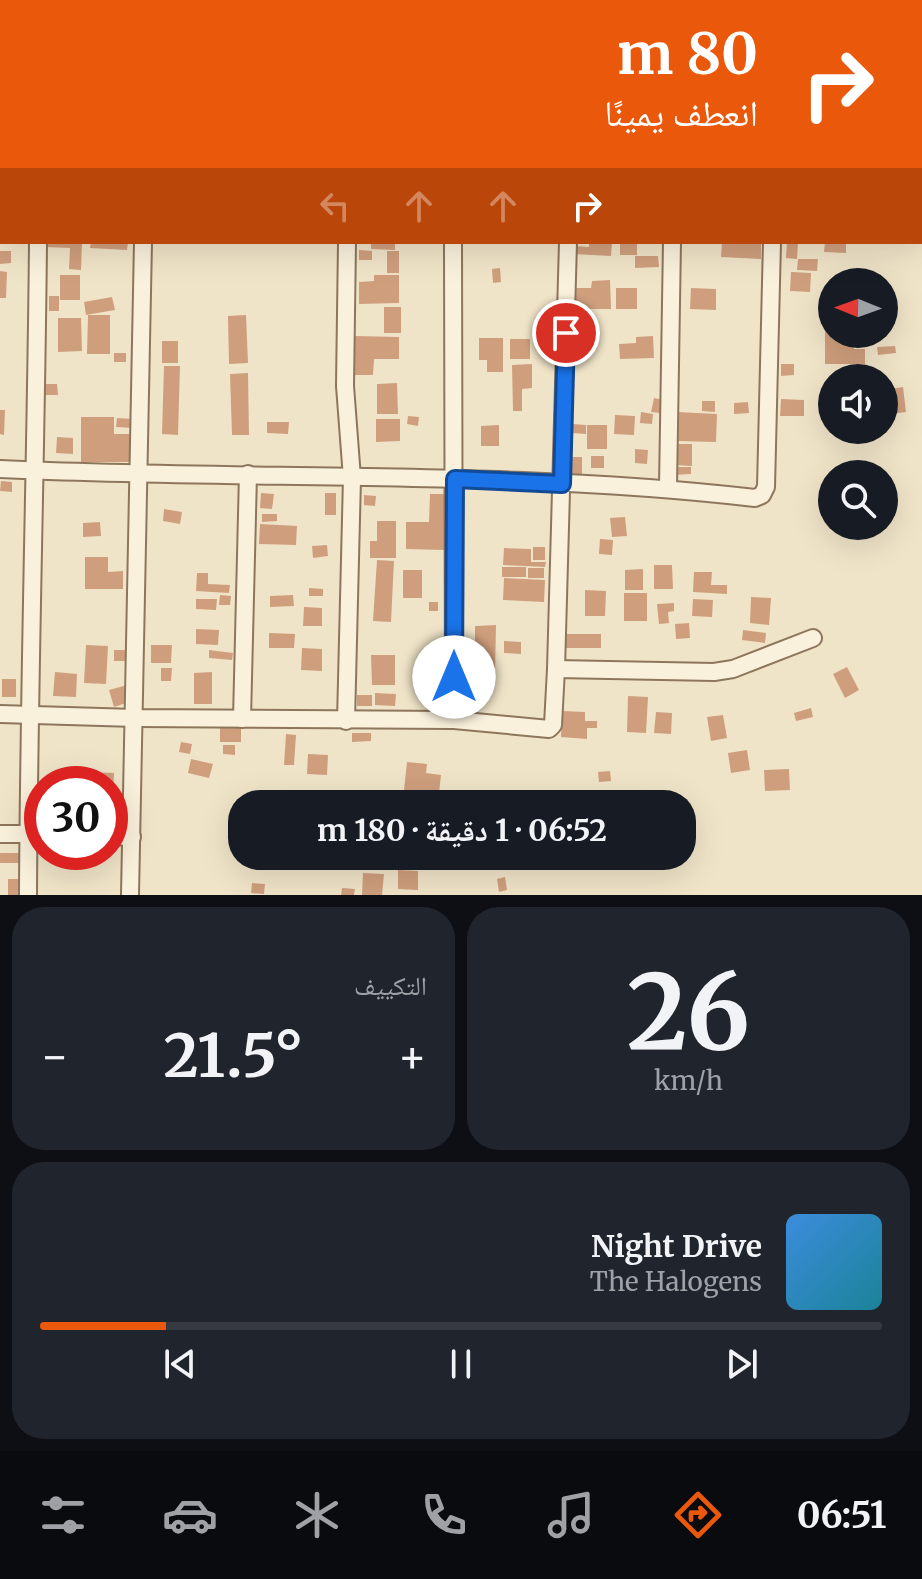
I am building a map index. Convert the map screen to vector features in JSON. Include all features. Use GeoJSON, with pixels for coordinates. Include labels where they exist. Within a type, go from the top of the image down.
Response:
{"type":"FeatureCollection","features":[{"type":"Feature","properties":{"kind":"street"},"geometry":{"type":"LineString","coordinates":[[32,766],[29,716],[38,244]]}},
{"type":"Feature","properties":{"kind":"street"},"geometry":{"type":"LineString","coordinates":[[130,895],[143,244]]}},
{"type":"Feature","properties":{"kind":"street"},"geometry":{"type":"LineString","coordinates":[[346,721],[352,478],[345,386],[347,244]]}},
{"type":"Feature","properties":{"kind":"street"},"geometry":{"type":"LineString","coordinates":[[453,244],[454,720]]}},
{"type":"Feature","properties":{"kind":"street"},"geometry":{"type":"LineString","coordinates":[[0,714],[346,721],[454,720],[549,729],[553,725],[556,669],[568,244]]}},
{"type":"Feature","properties":{"kind":"street"},"geometry":{"type":"LineString","coordinates":[[668,487],[672,244]]}},
{"type":"Feature","properties":{"kind":"street"},"geometry":{"type":"LineString","coordinates":[[0,469],[668,487],[755,498],[762,495],[766,487],[772,244]]}},
{"type":"Feature","properties":{"kind":"street"},"geometry":{"type":"LineString","coordinates":[[242,719],[248,474]]}},
{"type":"Feature","properties":{"kind":"street"},"geometry":{"type":"LineString","coordinates":[[556,669],[714,672],[733,669],[813,638]]}},
{"type":"Feature","properties":{"kind":"street"},"geometry":{"type":"LineString","coordinates":[[0,834],[24,834]]}},
{"type":"Feature","properties":{"kind":"street"},"geometry":{"type":"LineString","coordinates":[[128,837],[132,837]]}},
{"type":"Feature","properties":{"kind":"street"},"geometry":{"type":"LineString","coordinates":[[28,895],[31,870]]}},
{"type":"Feature","properties":{"kind":"building"},"geometry":{"type":"Polygon","coordinates":[[[45,244],[82,244],[81,270],[69,269],[70,248],[45,247],[45,244]]]}},
{"type":"Feature","properties":{"kind":"building"},"geometry":{"type":"Polygon","coordinates":[[[91,244],[128,244],[127,250],[90,248],[91,244]]]}},
{"type":"Feature","properties":{"kind":"building"},"geometry":{"type":"Polygon","coordinates":[[[371,244],[395,244],[395,250],[371,249],[371,244]]]}},
{"type":"Feature","properties":{"kind":"building"},"geometry":{"type":"Polygon","coordinates":[[[589,244],[612,244],[611,256],[573,254],[574,246],[589,247],[589,244]]]}},
{"type":"Feature","properties":{"kind":"building"},"geometry":{"type":"Polygon","coordinates":[[[620,244],[637,244],[637,255],[620,255],[620,244]]]}},
{"type":"Feature","properties":{"kind":"building"},"geometry":{"type":"Polygon","coordinates":[[[722,244],[761,244],[761,259],[721,257],[722,244]]]}},
{"type":"Feature","properties":{"kind":"building"},"geometry":{"type":"Polygon","coordinates":[[[787,244],[798,244],[797,259],[786,258],[787,244]]]}},
{"type":"Feature","properties":{"kind":"building"},"geometry":{"type":"Polygon","coordinates":[[[825,244],[846,244],[846,253],[824,252],[825,244]]]}},
{"type":"Feature","properties":{"kind":"building"},"geometry":{"type":"Polygon","coordinates":[[[359,250],[372,251],[372,260],[359,260],[359,250]]]}},
{"type":"Feature","properties":{"kind":"building"},"geometry":{"type":"Polygon","coordinates":[[[0,251],[11,251],[11,263],[0,264],[0,251]]]}},
{"type":"Feature","properties":{"kind":"building"},"geometry":{"type":"Polygon","coordinates":[[[387,251],[399,251],[399,273],[387,273],[387,251]]]}},
{"type":"Feature","properties":{"kind":"building"},"geometry":{"type":"Polygon","coordinates":[[[635,256],[658,256],[659,267],[635,268],[635,256]]]}},
{"type":"Feature","properties":{"kind":"building"},"geometry":{"type":"Polygon","coordinates":[[[798,259],[818,259],[817,271],[797,270],[798,259]]]}},
{"type":"Feature","properties":{"kind":"building"},"geometry":{"type":"Polygon","coordinates":[[[500,268],[501,282],[493,283],[492,269],[500,268]]]}},
{"type":"Feature","properties":{"kind":"building"},"geometry":{"type":"Polygon","coordinates":[[[0,271],[7,272],[6,298],[0,298],[0,271]]]}},
{"type":"Feature","properties":{"kind":"building"},"geometry":{"type":"Polygon","coordinates":[[[791,272],[811,273],[810,292],[790,291],[791,272]]]}},
{"type":"Feature","properties":{"kind":"building"},"geometry":{"type":"Polygon","coordinates":[[[60,275],[80,275],[80,300],[60,300],[60,275]]]}},
{"type":"Feature","properties":{"kind":"building"},"geometry":{"type":"Polygon","coordinates":[[[374,275],[399,275],[399,303],[359,304],[359,282],[374,281],[374,275]]]}},
{"type":"Feature","properties":{"kind":"building"},"geometry":{"type":"Polygon","coordinates":[[[610,280],[611,309],[572,309],[572,288],[591,288],[592,281],[610,280]]]}},
{"type":"Feature","properties":{"kind":"building"},"geometry":{"type":"Polygon","coordinates":[[[616,288],[637,288],[637,309],[616,309],[616,288]]]}},
{"type":"Feature","properties":{"kind":"building"},"geometry":{"type":"Polygon","coordinates":[[[691,288],[716,289],[716,310],[690,309],[691,288]]]}},
{"type":"Feature","properties":{"kind":"building"},"geometry":{"type":"Polygon","coordinates":[[[49,296],[59,296],[59,311],[49,311],[49,296]]]}},
{"type":"Feature","properties":{"kind":"building"},"geometry":{"type":"Polygon","coordinates":[[[112,297],[115,310],[86,315],[84,302],[112,297]]]}},
{"type":"Feature","properties":{"kind":"building"},"geometry":{"type":"Polygon","coordinates":[[[384,307],[401,307],[401,333],[384,333],[384,307]]]}},
{"type":"Feature","properties":{"kind":"building"},"geometry":{"type":"Polygon","coordinates":[[[88,315],[110,315],[110,354],[87,354],[88,315]]]}},
{"type":"Feature","properties":{"kind":"building"},"geometry":{"type":"Polygon","coordinates":[[[246,315],[248,363],[229,364],[228,316],[246,315]]]}},
{"type":"Feature","properties":{"kind":"building"},"geometry":{"type":"Polygon","coordinates":[[[58,318],[81,318],[82,351],[58,352],[58,318]]]}},
{"type":"Feature","properties":{"kind":"building"},"geometry":{"type":"Polygon","coordinates":[[[354,336],[399,337],[399,359],[374,359],[373,375],[353,375],[354,336]]]}},
{"type":"Feature","properties":{"kind":"building"},"geometry":{"type":"Polygon","coordinates":[[[653,336],[654,358],[620,359],[619,344],[636,343],[636,337],[653,336]]]}},
{"type":"Feature","properties":{"kind":"building"},"geometry":{"type":"Polygon","coordinates":[[[479,338],[503,338],[503,372],[487,372],[487,360],[479,360],[479,338]]]}},
{"type":"Feature","properties":{"kind":"building"},"geometry":{"type":"Polygon","coordinates":[[[510,339],[530,339],[530,359],[510,359],[510,339]]]}},
{"type":"Feature","properties":{"kind":"building"},"geometry":{"type":"Polygon","coordinates":[[[162,341],[178,341],[178,363],[162,363],[162,341]]]}},
{"type":"Feature","properties":{"kind":"building"},"geometry":{"type":"Polygon","coordinates":[[[825,348],[865,349],[865,364],[825,364],[825,348]]]}},
{"type":"Feature","properties":{"kind":"building"},"geometry":{"type":"Polygon","coordinates":[[[877,348],[895,348],[896,353],[878,355],[877,348]]]}},
{"type":"Feature","properties":{"kind":"building"},"geometry":{"type":"Polygon","coordinates":[[[114,353],[126,353],[126,362],[114,362],[114,353]]]}},
{"type":"Feature","properties":{"kind":"building"},"geometry":{"type":"Polygon","coordinates":[[[532,364],[532,388],[522,389],[522,411],[513,411],[512,365],[532,364]]]}},
{"type":"Feature","properties":{"kind":"building"},"geometry":{"type":"Polygon","coordinates":[[[781,364],[794,364],[794,375],[781,376],[781,364]]]}},
{"type":"Feature","properties":{"kind":"building"},"geometry":{"type":"Polygon","coordinates":[[[164,366],[180,366],[178,435],[162,434],[164,366]]]}},
{"type":"Feature","properties":{"kind":"building"},"geometry":{"type":"Polygon","coordinates":[[[248,373],[249,435],[232,435],[230,374],[248,373]]]}},
{"type":"Feature","properties":{"kind":"building"},"geometry":{"type":"Polygon","coordinates":[[[397,383],[398,414],[377,414],[377,384],[397,383]]]}},
{"type":"Feature","properties":{"kind":"building"},"geometry":{"type":"Polygon","coordinates":[[[40,384],[57,384],[58,395],[41,395],[40,384]]]}},
{"type":"Feature","properties":{"kind":"building"},"geometry":{"type":"Polygon","coordinates":[[[903,387],[906,412],[898,413],[898,388],[903,387]]]}},
{"type":"Feature","properties":{"kind":"building"},"geometry":{"type":"Polygon","coordinates":[[[654,398],[663,400],[660,413],[651,412],[654,398]]]}},
{"type":"Feature","properties":{"kind":"building"},"geometry":{"type":"Polygon","coordinates":[[[781,399],[804,400],[804,416],[780,416],[781,399]]]}},
{"type":"Feature","properties":{"kind":"building"},"geometry":{"type":"Polygon","coordinates":[[[702,401],[715,401],[715,412],[702,411],[702,401]]]}},
{"type":"Feature","properties":{"kind":"building"},"geometry":{"type":"Polygon","coordinates":[[[748,402],[749,413],[734,414],[734,403],[748,402]]]}},
{"type":"Feature","properties":{"kind":"building"},"geometry":{"type":"Polygon","coordinates":[[[0,410],[5,410],[4,435],[0,434],[0,410]]]}},
{"type":"Feature","properties":{"kind":"building"},"geometry":{"type":"Polygon","coordinates":[[[641,412],[653,414],[652,424],[640,423],[641,412]]]}},
{"type":"Feature","properties":{"kind":"building"},"geometry":{"type":"Polygon","coordinates":[[[677,412],[717,414],[716,442],[676,441],[677,412]]]}},
{"type":"Feature","properties":{"kind":"building"},"geometry":{"type":"Polygon","coordinates":[[[615,415],[635,416],[634,435],[614,434],[615,415]]]}},
{"type":"Feature","properties":{"kind":"building"},"geometry":{"type":"Polygon","coordinates":[[[408,416],[419,417],[418,426],[407,424],[408,416]]]}},
{"type":"Feature","properties":{"kind":"building"},"geometry":{"type":"Polygon","coordinates":[[[81,417],[114,417],[114,434],[134,434],[134,462],[81,462],[81,417]]]}},
{"type":"Feature","properties":{"kind":"building"},"geometry":{"type":"Polygon","coordinates":[[[117,418],[133,419],[133,428],[116,427],[117,418]]]}},
{"type":"Feature","properties":{"kind":"building"},"geometry":{"type":"Polygon","coordinates":[[[376,419],[400,419],[400,441],[376,442],[376,419]]]}},
{"type":"Feature","properties":{"kind":"building"},"geometry":{"type":"Polygon","coordinates":[[[267,422],[289,422],[288,434],[267,433],[267,422]]]}},
{"type":"Feature","properties":{"kind":"building"},"geometry":{"type":"Polygon","coordinates":[[[573,424],[586,425],[586,434],[572,433],[573,424]]]}},
{"type":"Feature","properties":{"kind":"building"},"geometry":{"type":"Polygon","coordinates":[[[499,425],[499,446],[481,446],[481,426],[499,425]]]}},
{"type":"Feature","properties":{"kind":"building"},"geometry":{"type":"Polygon","coordinates":[[[587,425],[607,425],[607,449],[587,449],[587,425]]]}},
{"type":"Feature","properties":{"kind":"building"},"geometry":{"type":"Polygon","coordinates":[[[57,437],[73,438],[73,454],[56,453],[57,437]]]}},
{"type":"Feature","properties":{"kind":"building"},"geometry":{"type":"Polygon","coordinates":[[[673,444],[692,444],[692,466],[673,465],[673,444]]]}},
{"type":"Feature","properties":{"kind":"building"},"geometry":{"type":"Polygon","coordinates":[[[635,449],[648,450],[647,464],[635,463],[635,449]]]}},
{"type":"Feature","properties":{"kind":"building"},"geometry":{"type":"Polygon","coordinates":[[[591,456],[604,456],[604,468],[591,468],[591,456]]]}},
{"type":"Feature","properties":{"kind":"building"},"geometry":{"type":"Polygon","coordinates":[[[570,457],[582,457],[582,475],[570,475],[570,457]]]}},
{"type":"Feature","properties":{"kind":"building"},"geometry":{"type":"Polygon","coordinates":[[[674,467],[691,467],[691,474],[674,475],[674,467]]]}},
{"type":"Feature","properties":{"kind":"building"},"geometry":{"type":"Polygon","coordinates":[[[1,481],[12,482],[12,492],[0,491],[1,481]]]}},
{"type":"Feature","properties":{"kind":"building"},"geometry":{"type":"Polygon","coordinates":[[[261,493],[274,494],[272,509],[260,508],[261,493]]]}},
{"type":"Feature","properties":{"kind":"building"},"geometry":{"type":"Polygon","coordinates":[[[325,493],[336,493],[336,515],[325,515],[325,493]]]}},
{"type":"Feature","properties":{"kind":"building"},"geometry":{"type":"Polygon","coordinates":[[[430,494],[445,494],[444,550],[406,549],[406,522],[429,522],[430,494]]]}},
{"type":"Feature","properties":{"kind":"building"},"geometry":{"type":"Polygon","coordinates":[[[364,495],[376,496],[375,506],[364,505],[364,495]]]}},
{"type":"Feature","properties":{"kind":"building"},"geometry":{"type":"Polygon","coordinates":[[[164,509],[182,512],[180,524],[163,521],[164,509]]]}},
{"type":"Feature","properties":{"kind":"building"},"geometry":{"type":"Polygon","coordinates":[[[262,514],[277,514],[277,521],[262,522],[262,514]]]}},
{"type":"Feature","properties":{"kind":"building"},"geometry":{"type":"Polygon","coordinates":[[[625,517],[627,536],[612,537],[610,518],[625,517]]]}},
{"type":"Feature","properties":{"kind":"building"},"geometry":{"type":"Polygon","coordinates":[[[377,521],[396,521],[396,558],[370,558],[370,541],[377,541],[377,521]]]}},
{"type":"Feature","properties":{"kind":"building"},"geometry":{"type":"Polygon","coordinates":[[[100,522],[101,536],[83,537],[83,523],[100,522]]]}},
{"type":"Feature","properties":{"kind":"building"},"geometry":{"type":"Polygon","coordinates":[[[260,524],[297,526],[296,545],[259,544],[260,524]]]}},
{"type":"Feature","properties":{"kind":"building"},"geometry":{"type":"Polygon","coordinates":[[[600,539],[613,540],[612,555],[599,554],[600,539]]]}},
{"type":"Feature","properties":{"kind":"building"},"geometry":{"type":"Polygon","coordinates":[[[327,545],[328,556],[313,558],[312,546],[327,545]]]}},
{"type":"Feature","properties":{"kind":"building"},"geometry":{"type":"Polygon","coordinates":[[[533,547],[545,547],[545,560],[533,560],[533,547]]]}},
{"type":"Feature","properties":{"kind":"building"},"geometry":{"type":"Polygon","coordinates":[[[504,548],[531,549],[531,562],[546,562],[545,567],[503,565],[504,548]]]}},
{"type":"Feature","properties":{"kind":"building"},"geometry":{"type":"Polygon","coordinates":[[[85,557],[108,557],[108,572],[123,571],[123,589],[85,589],[85,557]]]}},
{"type":"Feature","properties":{"kind":"building"},"geometry":{"type":"Polygon","coordinates":[[[377,560],[394,561],[391,622],[373,621],[377,560]]]}},
{"type":"Feature","properties":{"kind":"building"},"geometry":{"type":"Polygon","coordinates":[[[654,565],[672,565],[673,589],[654,589],[654,565]]]}},
{"type":"Feature","properties":{"kind":"building"},"geometry":{"type":"Polygon","coordinates":[[[502,567],[526,567],[526,577],[502,577],[502,567]]]}},
{"type":"Feature","properties":{"kind":"building"},"geometry":{"type":"Polygon","coordinates":[[[528,568],[544,568],[544,578],[528,578],[528,568]]]}},
{"type":"Feature","properties":{"kind":"building"},"geometry":{"type":"Polygon","coordinates":[[[643,569],[643,590],[625,590],[625,570],[643,569]]]}},
{"type":"Feature","properties":{"kind":"building"},"geometry":{"type":"Polygon","coordinates":[[[403,570],[422,570],[422,598],[403,598],[403,570]]]}},
{"type":"Feature","properties":{"kind":"building"},"geometry":{"type":"Polygon","coordinates":[[[694,572],[712,572],[711,585],[727,585],[727,594],[693,592],[694,572]]]}},
{"type":"Feature","properties":{"kind":"building"},"geometry":{"type":"Polygon","coordinates":[[[197,573],[208,573],[208,584],[230,585],[229,593],[196,591],[197,573]]]}},
{"type":"Feature","properties":{"kind":"building"},"geometry":{"type":"Polygon","coordinates":[[[504,578],[545,580],[544,602],[503,600],[504,578]]]}},
{"type":"Feature","properties":{"kind":"building"},"geometry":{"type":"Polygon","coordinates":[[[309,588],[323,589],[323,596],[309,596],[309,588]]]}},
{"type":"Feature","properties":{"kind":"building"},"geometry":{"type":"Polygon","coordinates":[[[585,590],[606,591],[605,616],[585,616],[585,590]]]}},
{"type":"Feature","properties":{"kind":"building"},"geometry":{"type":"Polygon","coordinates":[[[624,593],[647,593],[647,621],[624,621],[624,593]]]}},
{"type":"Feature","properties":{"kind":"building"},"geometry":{"type":"Polygon","coordinates":[[[220,595],[231,596],[230,605],[219,605],[220,595]]]}},
{"type":"Feature","properties":{"kind":"building"},"geometry":{"type":"Polygon","coordinates":[[[293,595],[294,606],[270,607],[270,596],[293,595]]]}},
{"type":"Feature","properties":{"kind":"building"},"geometry":{"type":"Polygon","coordinates":[[[751,597],[771,598],[769,625],[750,623],[751,597]]]}},
{"type":"Feature","properties":{"kind":"building"},"geometry":{"type":"Polygon","coordinates":[[[196,599],[217,599],[216,610],[196,609],[196,599]]]}},
{"type":"Feature","properties":{"kind":"building"},"geometry":{"type":"Polygon","coordinates":[[[693,599],[713,600],[712,617],[692,616],[693,599]]]}},
{"type":"Feature","properties":{"kind":"building"},"geometry":{"type":"Polygon","coordinates":[[[429,602],[438,602],[438,611],[429,611],[429,602]]]}},
{"type":"Feature","properties":{"kind":"building"},"geometry":{"type":"Polygon","coordinates":[[[674,603],[674,611],[668,612],[669,623],[659,624],[657,604],[674,603]]]}},
{"type":"Feature","properties":{"kind":"building"},"geometry":{"type":"Polygon","coordinates":[[[304,607],[322,608],[322,626],[303,626],[304,607]]]}},
{"type":"Feature","properties":{"kind":"building"},"geometry":{"type":"Polygon","coordinates":[[[689,623],[690,638],[676,639],[675,624],[689,623]]]}},
{"type":"Feature","properties":{"kind":"building"},"geometry":{"type":"Polygon","coordinates":[[[496,625],[495,672],[475,673],[475,626],[496,625]]]}},
{"type":"Feature","properties":{"kind":"building"},"geometry":{"type":"Polygon","coordinates":[[[196,629],[219,630],[218,645],[196,644],[196,629]]]}},
{"type":"Feature","properties":{"kind":"building"},"geometry":{"type":"Polygon","coordinates":[[[743,630],[766,633],[765,643],[742,640],[743,630]]]}},
{"type":"Feature","properties":{"kind":"building"},"geometry":{"type":"Polygon","coordinates":[[[269,633],[295,634],[294,648],[269,648],[269,633]]]}},
{"type":"Feature","properties":{"kind":"building"},"geometry":{"type":"Polygon","coordinates":[[[564,634],[601,634],[601,648],[565,648],[564,634]]]}},
{"type":"Feature","properties":{"kind":"building"},"geometry":{"type":"Polygon","coordinates":[[[504,641],[521,642],[521,654],[504,653],[504,641]]]}},
{"type":"Feature","properties":{"kind":"building"},"geometry":{"type":"Polygon","coordinates":[[[86,645],[108,646],[106,684],[84,683],[86,645]]]}},
{"type":"Feature","properties":{"kind":"building"},"geometry":{"type":"Polygon","coordinates":[[[151,645],[172,645],[171,663],[151,663],[151,645]]]}},
{"type":"Feature","properties":{"kind":"building"},"geometry":{"type":"Polygon","coordinates":[[[302,648],[322,649],[322,671],[301,670],[302,648]]]}},
{"type":"Feature","properties":{"kind":"building"},"geometry":{"type":"Polygon","coordinates":[[[114,650],[131,650],[131,661],[114,661],[114,650]]]}},
{"type":"Feature","properties":{"kind":"building"},"geometry":{"type":"Polygon","coordinates":[[[209,650],[233,653],[232,660],[209,658],[209,650]]]}},
{"type":"Feature","properties":{"kind":"building"},"geometry":{"type":"Polygon","coordinates":[[[371,655],[395,655],[395,685],[372,685],[371,655]]]}},
{"type":"Feature","properties":{"kind":"building"},"geometry":{"type":"Polygon","coordinates":[[[847,667],[859,690],[845,698],[833,674],[847,667]]]}},
{"type":"Feature","properties":{"kind":"building"},"geometry":{"type":"Polygon","coordinates":[[[161,668],[172,668],[171,681],[161,681],[161,668]]]}},
{"type":"Feature","properties":{"kind":"building"},"geometry":{"type":"Polygon","coordinates":[[[55,672],[77,674],[76,697],[53,696],[55,672]]]}},
{"type":"Feature","properties":{"kind":"building"},"geometry":{"type":"Polygon","coordinates":[[[212,672],[212,704],[194,704],[194,673],[212,672]]]}},
{"type":"Feature","properties":{"kind":"building"},"geometry":{"type":"Polygon","coordinates":[[[2,679],[16,679],[16,697],[2,697],[2,679]]]}},
{"type":"Feature","properties":{"kind":"building"},"geometry":{"type":"Polygon","coordinates":[[[127,685],[132,701],[114,707],[109,690],[127,685]]]}},
{"type":"Feature","properties":{"kind":"building"},"geometry":{"type":"Polygon","coordinates":[[[375,693],[396,694],[395,706],[375,705],[375,693]]]}},
{"type":"Feature","properties":{"kind":"building"},"geometry":{"type":"Polygon","coordinates":[[[357,695],[372,695],[372,706],[357,706],[357,695]]]}},
{"type":"Feature","properties":{"kind":"building"},"geometry":{"type":"Polygon","coordinates":[[[628,696],[648,697],[646,733],[627,732],[628,696]]]}},
{"type":"Feature","properties":{"kind":"building"},"geometry":{"type":"Polygon","coordinates":[[[811,708],[813,717],[796,721],[794,713],[811,708]]]}},
{"type":"Feature","properties":{"kind":"building"},"geometry":{"type":"Polygon","coordinates":[[[562,711],[585,712],[585,721],[597,721],[597,728],[587,728],[587,739],[561,737],[562,711]]]}},
{"type":"Feature","properties":{"kind":"building"},"geometry":{"type":"Polygon","coordinates":[[[656,712],[672,713],[671,734],[654,733],[656,712]]]}},
{"type":"Feature","properties":{"kind":"building"},"geometry":{"type":"Polygon","coordinates":[[[723,715],[727,738],[711,741],[707,717],[723,715]]]}},
{"type":"Feature","properties":{"kind":"building"},"geometry":{"type":"Polygon","coordinates":[[[241,720],[241,742],[220,742],[220,721],[241,720]]]}},
{"type":"Feature","properties":{"kind":"building"},"geometry":{"type":"Polygon","coordinates":[[[352,733],[371,733],[371,741],[352,742],[352,733]]]}},
{"type":"Feature","properties":{"kind":"building"},"geometry":{"type":"Polygon","coordinates":[[[286,734],[296,735],[294,765],[284,765],[286,734]]]}},
{"type":"Feature","properties":{"kind":"building"},"geometry":{"type":"Polygon","coordinates":[[[181,742],[192,744],[190,754],[179,752],[181,742]]]}},
{"type":"Feature","properties":{"kind":"building"},"geometry":{"type":"Polygon","coordinates":[[[223,745],[235,745],[235,755],[223,754],[223,745]]]}},
{"type":"Feature","properties":{"kind":"building"},"geometry":{"type":"Polygon","coordinates":[[[747,750],[750,770],[731,773],[728,753],[747,750]]]}},
{"type":"Feature","properties":{"kind":"building"},"geometry":{"type":"Polygon","coordinates":[[[308,754],[328,755],[327,775],[307,774],[308,754]]]}},
{"type":"Feature","properties":{"kind":"building"},"geometry":{"type":"Polygon","coordinates":[[[191,759],[213,764],[209,778],[188,773],[191,759]]]}},
{"type":"Feature","properties":{"kind":"building"},"geometry":{"type":"Polygon","coordinates":[[[407,762],[427,764],[426,773],[441,775],[439,790],[404,790],[407,762]]]}},
{"type":"Feature","properties":{"kind":"building"},"geometry":{"type":"Polygon","coordinates":[[[789,769],[790,790],[765,791],[764,770],[789,769]]]}},
{"type":"Feature","properties":{"kind":"building"},"geometry":{"type":"Polygon","coordinates":[[[610,771],[611,781],[599,782],[598,772],[610,771]]]}},
{"type":"Feature","properties":{"kind":"building"},"geometry":{"type":"Polygon","coordinates":[[[0,853],[20,853],[20,863],[0,863],[0,853]]]}},
{"type":"Feature","properties":{"kind":"building"},"geometry":{"type":"Polygon","coordinates":[[[398,870],[418,871],[418,890],[398,889],[398,870]]]}},
{"type":"Feature","properties":{"kind":"building"},"geometry":{"type":"Polygon","coordinates":[[[363,873],[384,874],[382,895],[362,895],[363,873]]]}},
{"type":"Feature","properties":{"kind":"building"},"geometry":{"type":"Polygon","coordinates":[[[505,877],[507,890],[499,892],[497,879],[505,877]]]}},
{"type":"Feature","properties":{"kind":"building"},"geometry":{"type":"Polygon","coordinates":[[[8,879],[19,879],[19,895],[8,895],[8,879]]]}},
{"type":"Feature","properties":{"kind":"building"},"geometry":{"type":"Polygon","coordinates":[[[252,883],[265,884],[264,894],[251,893],[252,883]]]}},
{"type":"Feature","properties":{"kind":"building"},"geometry":{"type":"Polygon","coordinates":[[[342,888],[355,889],[354,895],[341,895],[342,888]]]}},
{"type":"Feature","properties":{"kind":"route"},"geometry":{"type":"LineString","coordinates":[[454,677],[455,479],[562,484],[566,333]]}}]}
